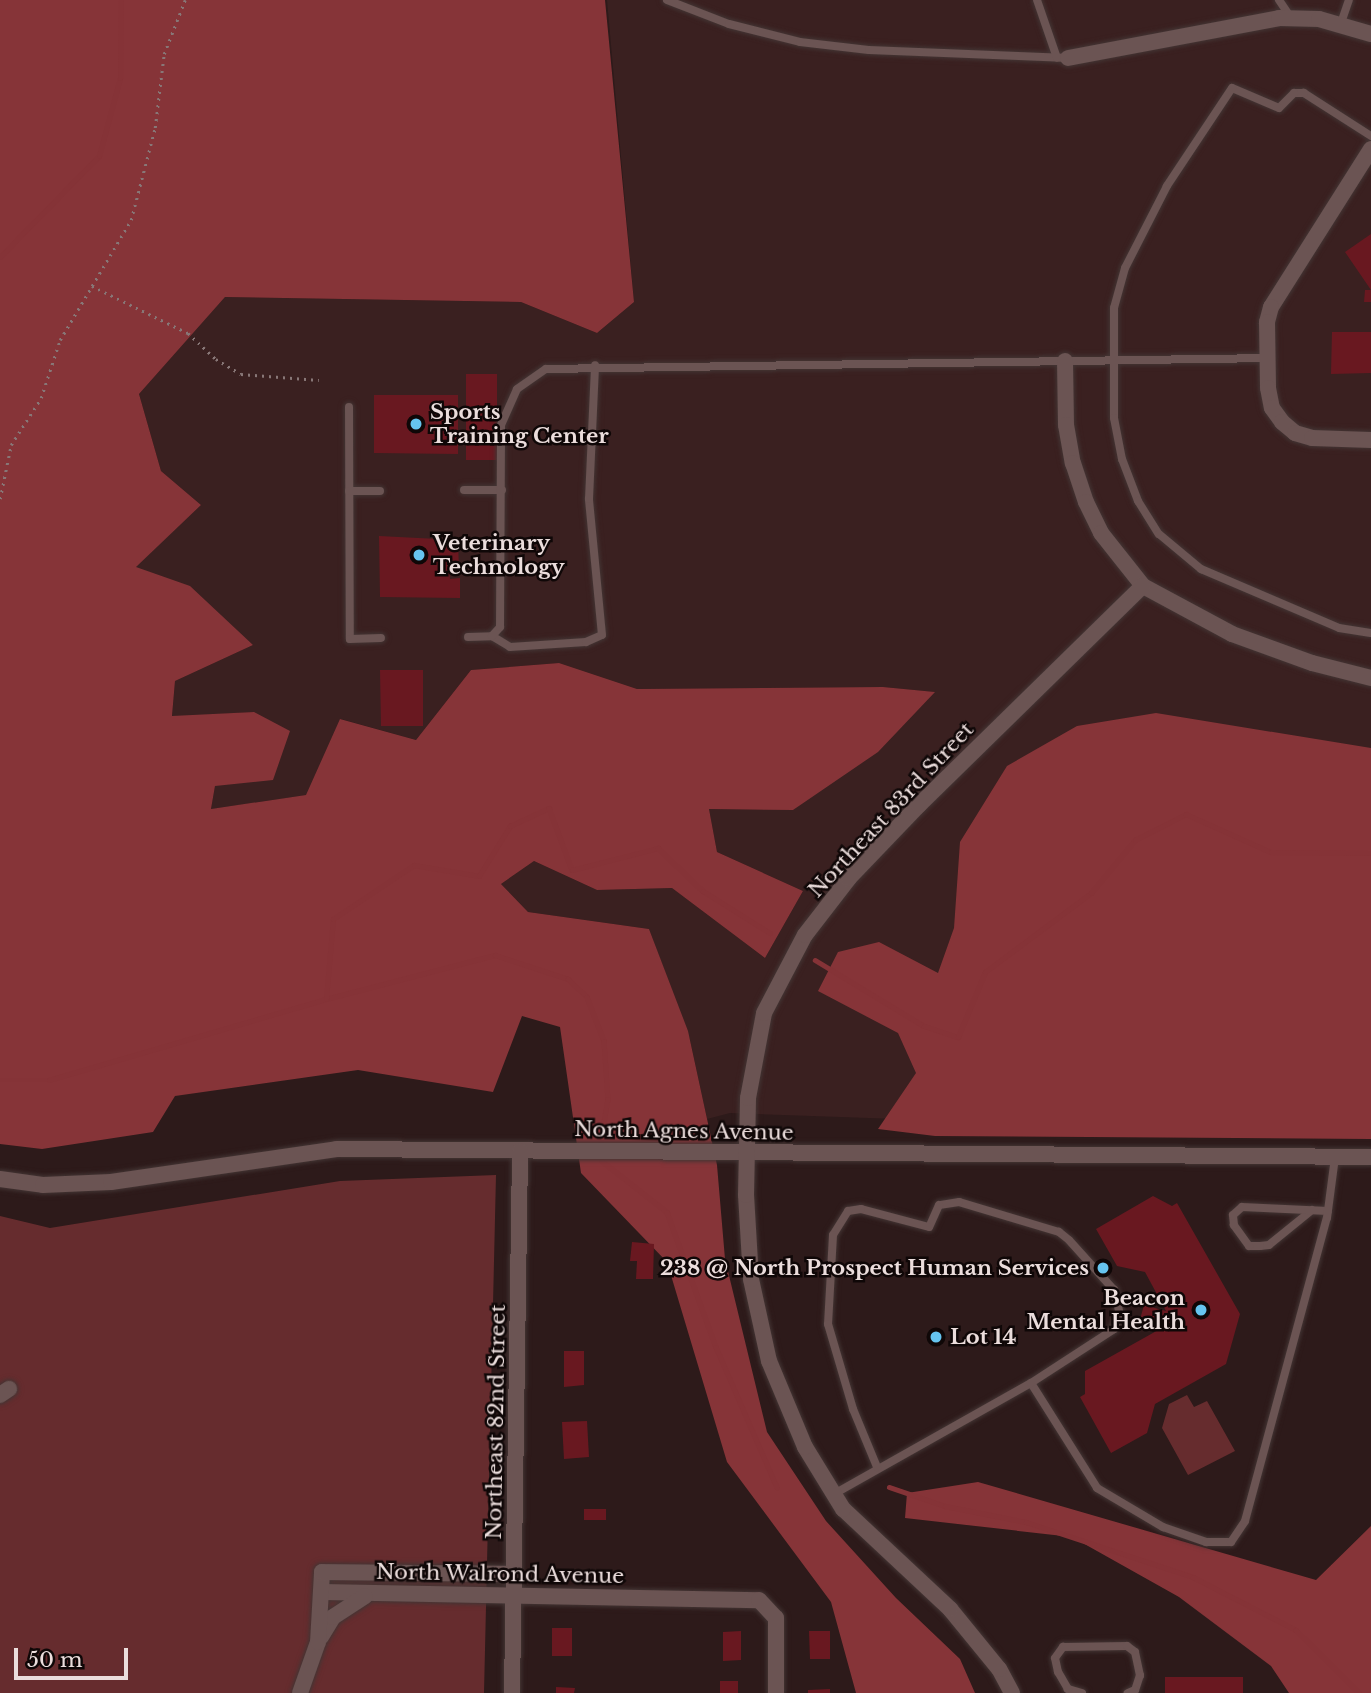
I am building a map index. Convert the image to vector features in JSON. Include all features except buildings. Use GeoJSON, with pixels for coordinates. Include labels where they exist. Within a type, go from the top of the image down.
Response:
{"type":"FeatureCollection","features":[{"type":"Feature","properties":{"kind":"street"},"geometry":{"type":"LineString","coordinates":[[1063,58],[1291,18],[1341,23],[1371,34]]}},
{"type":"Feature","properties":{"kind":"street"},"geometry":{"type":"LineString","coordinates":[[1371,149],[1271,307],[1267,358],[1272,408],[1295,433],[1371,440]]}},
{"type":"Feature","properties":{"kind":"street"},"geometry":{"type":"LineString","coordinates":[[1065,361],[1066,425],[1086,502],[1101,533],[1143,586],[1232,634],[1312,663],[1371,678]]}},
{"type":"Feature","properties":{"kind":"street","name":"Northeast 83rd Street"},"geometry":{"type":"LineString","coordinates":[[1012,1693],[999,1669],[950,1609],[843,1509],[805,1447],[769,1360],[751,1279],[748,1153],[754,1055],[780,976],[805,935],[849,878],[919,805],[1143,586]]}},
{"type":"Feature","properties":{"kind":"street","name":"North Agnes Avenue"},"geometry":{"type":"LineString","coordinates":[[0,1179],[43,1185],[111,1182],[337,1149],[1371,1157]]}},
{"type":"Feature","properties":{"kind":"street","name":"Northeast 82nd Street"},"geometry":{"type":"LineString","coordinates":[[512,1693],[520,1151]]}},
{"type":"Feature","properties":{"kind":"street","name":"North Walrond Avenue"},"geometry":{"type":"LineString","coordinates":[[515,1574],[322,1572],[323,1592],[759,1600],[775,1613],[776,1693]]}},
{"type":"Feature","properties":{"kind":"street"},"geometry":{"type":"LineString","coordinates":[[318,1642],[323,1592]]}},
{"type":"Feature","properties":{"kind":"street"},"geometry":{"type":"LineString","coordinates":[[300,1693],[318,1642],[333,1617],[368,1594]]}},
{"type":"Feature","properties":{"kind":"lane"},"geometry":{"type":"LineString","coordinates":[[667,0],[729,24],[800,42],[869,50],[1063,58],[1037,0]]}},
{"type":"Feature","properties":{"kind":"lane"},"geometry":{"type":"LineString","coordinates":[[1279,0],[1291,18]]}},
{"type":"Feature","properties":{"kind":"lane"},"geometry":{"type":"LineString","coordinates":[[1341,23],[1349,0]]}},
{"type":"Feature","properties":{"kind":"lane"},"geometry":{"type":"LineString","coordinates":[[1371,136],[1304,93],[1294,93],[1279,108],[1232,88],[1167,186],[1135,246],[1114,308],[1114,418],[1122,459],[1138,501],[1159,534],[1201,569],[1339,628],[1371,633]]}},
{"type":"Feature","properties":{"kind":"lane"},"geometry":{"type":"LineString","coordinates":[[492,636],[500,628],[502,614],[501,425],[517,389],[546,369],[595,365],[1267,358]]}},
{"type":"Feature","properties":{"kind":"lane"},"geometry":{"type":"LineString","coordinates":[[468,638],[492,636],[510,647],[586,642],[602,635],[589,499],[595,365]]}},
{"type":"Feature","properties":{"kind":"lane"},"geometry":{"type":"LineString","coordinates":[[349,407],[349,639],[381,638]]}},
{"type":"Feature","properties":{"kind":"lane"},"geometry":{"type":"LineString","coordinates":[[464,490],[502,490]]}},
{"type":"Feature","properties":{"kind":"lane"},"geometry":{"type":"LineString","coordinates":[[349,491],[380,491]]}},
{"type":"Feature","properties":{"kind":"lane"},"geometry":{"type":"LineString","coordinates":[[1031,1383],[1097,1488],[1163,1527],[1206,1542],[1231,1542],[1245,1521],[1328,1211],[1335,1157]]}},
{"type":"Feature","properties":{"kind":"lane"},"geometry":{"type":"LineString","coordinates":[[834,1494],[1103,1340],[1120,1315],[1114,1290],[1069,1240],[1059,1232],[959,1202],[939,1206],[929,1227],[861,1209],[848,1211],[833,1235],[828,1324],[852,1409],[877,1467]]}},
{"type":"Feature","properties":{"kind":"lane"},"geometry":{"type":"LineString","coordinates":[[1312,1210],[1269,1245],[1249,1246],[1234,1225],[1233,1215],[1242,1207],[1312,1210],[1328,1211]]}},
{"type":"Feature","properties":{"kind":"lane"},"geometry":{"type":"LineString","coordinates":[[1083,1693],[1068,1689],[1058,1672],[1055,1658],[1063,1647],[1127,1646],[1135,1652],[1140,1675],[1135,1690],[1128,1693]]}},
{"type":"Feature","properties":{"kind":"path"},"geometry":{"type":"LineString","coordinates":[[0,499],[11,445],[41,398],[52,356],[131,220],[155,128],[164,54],[186,0]]}},
{"type":"Feature","properties":{"kind":"path"},"geometry":{"type":"LineString","coordinates":[[92,286],[188,333],[216,359],[241,374],[319,380]]}},
{"type":"Feature","properties":{"kind":"shaded area"},"geometry":{"type":"Polygon","coordinates":[[[0,0],[605,0],[634,302],[597,333],[521,302],[225,297],[139,394],[161,471],[201,505],[136,567],[190,586],[253,645],[175,681],[172,716],[254,712],[290,731],[273,780],[215,786],[211,809],[306,795],[340,719],[416,740],[471,670],[559,663],[637,689],[883,687],[935,692],[878,752],[793,810],[709,809],[717,852],[803,891],[765,958],[672,888],[597,890],[534,861],[501,884],[528,912],[649,929],[688,1031],[717,1165],[725,1259],[767,1432],[826,1521],[896,1598],[960,1659],[975,1693],[856,1693],[831,1602],[727,1462],[667,1262],[581,1173],[560,1027],[522,1016],[493,1092],[358,1070],[175,1096],[153,1132],[42,1149],[0,1144],[0,0]]]}},
{"type":"Feature","properties":{"kind":"shaded area"},"geometry":{"type":"Polygon","coordinates":[[[607,0],[1371,0],[1371,1104],[898,1119],[730,1113],[707,1119],[690,1040],[649,929],[528,912],[501,884],[534,861],[597,890],[672,888],[765,958],[803,891],[717,852],[709,809],[793,810],[934,692],[883,687],[637,689],[559,663],[471,670],[416,740],[341,719],[307,795],[211,809],[215,786],[254,712],[172,717],[175,681],[253,645],[135,567],[201,505],[161,471],[139,394],[225,297],[521,302],[597,333],[634,302],[607,0]]]}},
{"type":"Feature","properties":{"kind":"shaded area"},"geometry":{"type":"Polygon","coordinates":[[[1156,713],[1371,748],[1371,1139],[935,1136],[878,1129],[916,1073],[898,1033],[818,991],[838,952],[879,942],[938,973],[954,928],[960,842],[1007,766],[1077,726],[1156,713]]]}},
{"type":"Feature","properties":{"kind":"shaded area"},"geometry":{"type":"Polygon","coordinates":[[[496,1175],[484,1693],[0,1693],[0,1216],[50,1228],[340,1181],[496,1175]]]}},
{"type":"Feature","properties":{"kind":"shaded area"},"geometry":{"type":"Polygon","coordinates":[[[1187,1395],[1194,1407],[1207,1401],[1235,1451],[1188,1475],[1162,1428],[1169,1404],[1187,1395]]]}},
{"type":"Feature","properties":{"kind":"shaded area"},"geometry":{"type":"Polygon","coordinates":[[[978,1482],[1316,1580],[1371,1526],[1371,1693],[1289,1693],[1271,1666],[1179,1597],[1072,1537],[905,1518],[907,1493],[978,1482]]]}},
{"type":"Feature","properties":{"kind":"waterway"},"geometry":{"type":"LineString","coordinates":[[0,257],[99,156],[120,78],[121,0]]}},
{"type":"Feature","properties":{"kind":"waterway"},"geometry":{"type":"LineString","coordinates":[[0,1080],[49,1080],[326,999],[333,919],[414,865],[479,876],[510,826],[549,808],[572,870],[658,848],[703,891],[770,933]]}},
{"type":"Feature","properties":{"kind":"waterway"},"geometry":{"type":"LineString","coordinates":[[815,960],[924,1026],[958,1037],[985,972],[1091,893],[1135,840],[1186,814],[1271,852],[1371,853]]}},
{"type":"Feature","properties":{"kind":"waterway"},"geometry":{"type":"LineString","coordinates":[[326,999],[495,955],[568,979],[587,997],[604,1041],[608,1099],[601,1140]]}},
{"type":"Feature","properties":{"kind":"waterway"},"geometry":{"type":"LineString","coordinates":[[602,1161],[667,1212],[716,1347],[777,1487]]}},
{"type":"Feature","properties":{"kind":"waterway"},"geometry":{"type":"LineString","coordinates":[[889,1487],[945,1506],[1026,1522],[1193,1577],[1296,1630],[1359,1693]]}},
{"type":"Feature","properties":{"kind":"place","name":"Sports Training Center"},"geometry":{"type":"Point","coordinates":[416,424]}},
{"type":"Feature","properties":{"kind":"place","name":"Veterinary Technology"},"geometry":{"type":"Point","coordinates":[419,555]}},
{"type":"Feature","properties":{"kind":"place","name":"238 @ North Prospect Human Services"},"geometry":{"type":"Point","coordinates":[1103,1268]}},
{"type":"Feature","properties":{"kind":"place","name":"Beacon Mental Health"},"geometry":{"type":"Point","coordinates":[1201,1310]}},
{"type":"Feature","properties":{"kind":"place","name":"Lot 14"},"geometry":{"type":"Point","coordinates":[936,1337]}}]}
